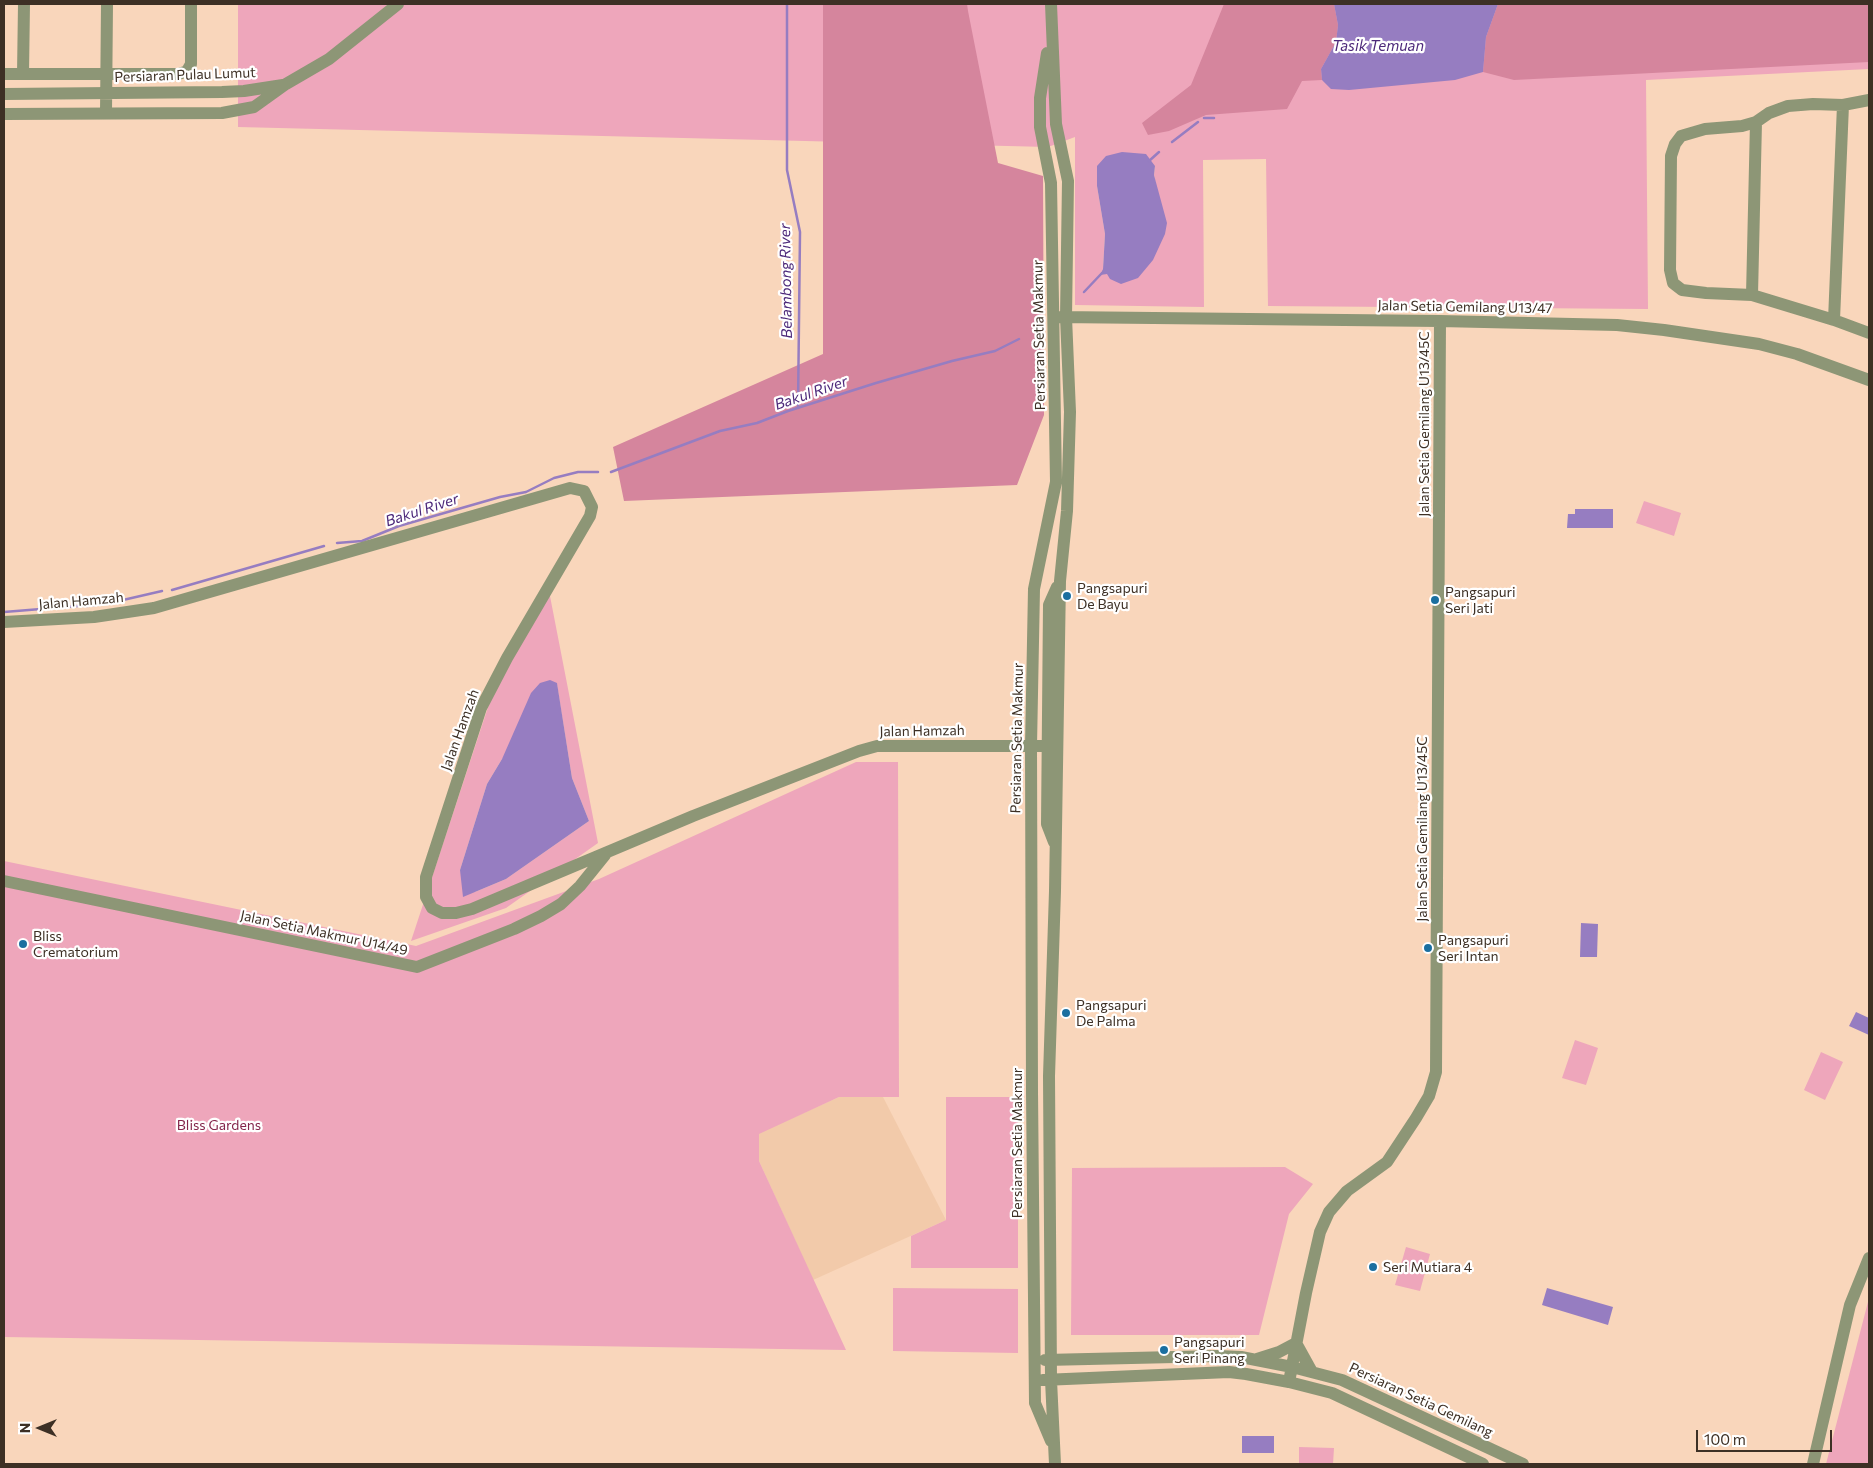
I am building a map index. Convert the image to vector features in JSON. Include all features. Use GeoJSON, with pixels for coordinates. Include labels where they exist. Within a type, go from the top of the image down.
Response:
{"type":"FeatureCollection","features":[{"type":"Feature","properties":{"kind":"street"},"geometry":{"type":"LineString","coordinates":[[23,74],[24,4]]}},
{"type":"Feature","properties":{"kind":"street"},"geometry":{"type":"LineString","coordinates":[[106,113],[107,4]]}},
{"type":"Feature","properties":{"kind":"street"},"geometry":{"type":"LineString","coordinates":[[4,74],[179,74],[187,71],[191,64],[191,4]]}},
{"type":"Feature","properties":{"kind":"street"},"geometry":{"type":"LineString","coordinates":[[286,84],[329,59],[398,4]]}},
{"type":"Feature","properties":{"kind":"street","name":"Persiaran Setia Makmur"},"geometry":{"type":"LineString","coordinates":[[1051,4],[1056,124],[1068,181],[1059,317],[1056,482],[1034,590],[1031,746],[1035,1403],[1055,1450]]}},
{"type":"Feature","properties":{"kind":"street","name":"Persiaran Pulau Lumut"},"geometry":{"type":"LineString","coordinates":[[4,94],[222,92],[244,91],[286,84]]}},
{"type":"Feature","properties":{"kind":"street","name":"Persiaran Pulau Lumut"},"geometry":{"type":"LineString","coordinates":[[4,114],[232,112],[254,107],[286,84]]}},
{"type":"Feature","properties":{"kind":"street"},"geometry":{"type":"LineString","coordinates":[[1869,100],[1842,105],[1813,104],[1788,106],[1769,113],[1756,122],[1690,132],[1681,136],[1675,144],[1671,156],[1670,270],[1673,283],[1682,290],[1706,294],[1752,295],[1834,320],[1869,334]]}},
{"type":"Feature","properties":{"kind":"street"},"geometry":{"type":"LineString","coordinates":[[1834,320],[1842,105]]}},
{"type":"Feature","properties":{"kind":"street"},"geometry":{"type":"LineString","coordinates":[[1752,295],[1756,122]]}},
{"type":"Feature","properties":{"kind":"street","name":"Persiaran Setia Makmur"},"geometry":{"type":"LineString","coordinates":[[1055,1464],[1051,1380],[1049,1076],[1056,846],[1060,581],[1067,510],[1070,412],[1059,317]]}},
{"type":"Feature","properties":{"kind":"street","name":"Jalan Setia Gemilang U13/47"},"geometry":{"type":"LineString","coordinates":[[1059,317],[1617,325],[1698,334],[1759,344],[1796,354],[1869,380]]}},
{"type":"Feature","properties":{"kind":"street","name":"Jalan Setia Gemilang U13/45C"},"geometry":{"type":"LineString","coordinates":[[1290,1382],[1306,1293],[1320,1232],[1329,1212],[1347,1191],[1387,1162],[1429,1096],[1436,1072],[1440,321]]}},
{"type":"Feature","properties":{"kind":"street","name":"Jalan Hamzah"},"geometry":{"type":"LineString","coordinates":[[4,622],[94,617],[154,608],[342,552],[570,488],[584,491],[592,508],[590,516],[507,658],[481,708],[426,877],[426,897],[432,908],[442,912],[456,913],[472,909],[693,816],[859,751],[878,746],[1047,746]]}},
{"type":"Feature","properties":{"kind":"street"},"geometry":{"type":"LineString","coordinates":[[1056,846],[1047,824],[1049,605],[1060,581]]}},
{"type":"Feature","properties":{"kind":"street","name":"Jalan Setia Makmur U14/49"},"geometry":{"type":"LineString","coordinates":[[4,881],[418,967],[514,929],[561,904],[580,886],[606,853]]}},
{"type":"Feature","properties":{"kind":"street"},"geometry":{"type":"LineString","coordinates":[[1812,1464],[1850,1305],[1869,1258]]}},
{"type":"Feature","properties":{"kind":"street"},"geometry":{"type":"LineString","coordinates":[[1254,1359],[1279,1352],[1296,1343],[1312,1372]]}},
{"type":"Feature","properties":{"kind":"street","name":"Persiaran Setia Gemilang"},"geometry":{"type":"LineString","coordinates":[[1035,1360],[1218,1356],[1241,1357],[1292,1367],[1342,1380],[1381,1397],[1515,1463]]}},
{"type":"Feature","properties":{"kind":"street"},"geometry":{"type":"LineString","coordinates":[[1035,1380],[1229,1372],[1290,1382],[1332,1393],[1483,1464]]}},
{"type":"Feature","properties":{"kind":"shaded area"},"geometry":{"type":"Polygon","coordinates":[[[823,4],[967,4],[998,163],[1043,176],[1044,415],[1017,485],[624,501],[613,447],[823,354],[823,4]]]}},
{"type":"Feature","properties":{"kind":"shaded area"},"geometry":{"type":"Polygon","coordinates":[[[1224,4],[1334,4],[1338,25],[1336,42],[1321,69],[1322,80],[1302,81],[1287,109],[1206,115],[1169,131],[1148,135],[1142,123],[1191,85],[1224,4]]]}},
{"type":"Feature","properties":{"kind":"shaded area"},"geometry":{"type":"Polygon","coordinates":[[[1498,4],[1869,4],[1869,62],[1514,80],[1483,72],[1486,37],[1498,4]]]}},
{"type":"Feature","properties":{"kind":"shaded area"},"geometry":{"type":"Polygon","coordinates":[[[839,1097],[883,1097],[946,1220],[813,1280],[759,1161],[759,1133],[839,1097]]]}},
{"type":"Feature","properties":{"kind":"green space"},"geometry":{"type":"Polygon","coordinates":[[[238,4],[1869,4],[1869,69],[1646,80],[1648,309],[1268,306],[1266,159],[1203,160],[1204,307],[1075,305],[1075,137],[1048,147],[238,127],[238,4]],[[1155,166],[1097,186],[1105,234],[1103,269],[1100,274],[1156,185],[1155,166]]]}},
{"type":"Feature","properties":{"kind":"green space"},"geometry":{"type":"Polygon","coordinates":[[[1644,501],[1681,513],[1674,536],[1636,523],[1644,501]]]}},
{"type":"Feature","properties":{"kind":"green space"},"geometry":{"type":"Polygon","coordinates":[[[549,591],[598,843],[506,908],[411,941],[493,692],[549,591]],[[557,684],[502,759],[487,784],[460,870],[475,892],[506,879],[589,821],[572,778],[557,684]]]}},
{"type":"Feature","properties":{"kind":"green space","name":"Bliss Gardens"},"geometry":{"type":"Polygon","coordinates":[[[856,762],[898,762],[899,1097],[839,1097],[759,1134],[759,1161],[846,1350],[4,1337],[4,861],[416,946],[599,879],[856,762]]]}},
{"type":"Feature","properties":{"kind":"green space"},"geometry":{"type":"Polygon","coordinates":[[[1575,1040],[1598,1048],[1586,1085],[1562,1078],[1575,1040]]]}},
{"type":"Feature","properties":{"kind":"green space"},"geometry":{"type":"Polygon","coordinates":[[[1821,1052],[1843,1062],[1825,1100],[1804,1090],[1821,1052]]]}},
{"type":"Feature","properties":{"kind":"green space"},"geometry":{"type":"Polygon","coordinates":[[[946,1097],[1018,1097],[1018,1268],[911,1268],[911,1236],[946,1220],[946,1097]]]}},
{"type":"Feature","properties":{"kind":"green space"},"geometry":{"type":"Polygon","coordinates":[[[1285,1167],[1313,1184],[1289,1214],[1259,1335],[1071,1335],[1072,1168],[1285,1167]]]}},
{"type":"Feature","properties":{"kind":"green space"},"geometry":{"type":"Polygon","coordinates":[[[1406,1247],[1430,1254],[1420,1291],[1395,1285],[1406,1247]]]}},
{"type":"Feature","properties":{"kind":"green space"},"geometry":{"type":"Polygon","coordinates":[[[893,1288],[1018,1289],[1018,1353],[893,1351],[893,1288]]]}},
{"type":"Feature","properties":{"kind":"green space"},"geometry":{"type":"Polygon","coordinates":[[[1869,1298],[1869,1464],[1826,1464],[1869,1298]]]}},
{"type":"Feature","properties":{"kind":"green space"},"geometry":{"type":"Polygon","coordinates":[[[1299,1447],[1334,1448],[1333,1464],[1299,1464],[1299,1447]]]}},
{"type":"Feature","properties":{"kind":"water","name":"Tasik Temuan"},"geometry":{"type":"Polygon","coordinates":[[[1334,4],[1498,4],[1486,37],[1483,72],[1455,80],[1349,90],[1331,89],[1322,80],[1321,69],[1336,42],[1338,25],[1334,4]]]}},
{"type":"Feature","properties":{"kind":"water"},"geometry":{"type":"Polygon","coordinates":[[[1122,152],[1146,154],[1155,166],[1154,175],[1167,223],[1165,234],[1153,260],[1138,278],[1121,284],[1110,279],[1107,274],[1100,275],[1103,269],[1105,234],[1097,186],[1097,166],[1106,156],[1122,152]]]}},
{"type":"Feature","properties":{"kind":"water"},"geometry":{"type":"Polygon","coordinates":[[[1575,509],[1613,509],[1613,528],[1567,528],[1568,514],[1575,514],[1575,509]]]}},
{"type":"Feature","properties":{"kind":"water"},"geometry":{"type":"Polygon","coordinates":[[[550,680],[557,683],[572,778],[589,821],[506,879],[463,897],[460,870],[487,784],[502,759],[531,693],[540,683],[550,680]]]}},
{"type":"Feature","properties":{"kind":"water"},"geometry":{"type":"Polygon","coordinates":[[[1581,923],[1598,924],[1597,957],[1580,957],[1581,923]]]}},
{"type":"Feature","properties":{"kind":"water"},"geometry":{"type":"Polygon","coordinates":[[[1856,1012],[1869,1018],[1869,1035],[1849,1026],[1856,1012]]]}},
{"type":"Feature","properties":{"kind":"water"},"geometry":{"type":"Polygon","coordinates":[[[1547,1288],[1613,1307],[1608,1325],[1542,1305],[1547,1288]]]}},
{"type":"Feature","properties":{"kind":"water"},"geometry":{"type":"Polygon","coordinates":[[[1242,1436],[1274,1436],[1274,1453],[1242,1453],[1242,1436]]]}},
{"type":"Feature","properties":{"kind":"waterway","name":"Belambong River"},"geometry":{"type":"LineString","coordinates":[[787,4],[787,170],[800,232],[798,408]]}},
{"type":"Feature","properties":{"kind":"waterway","name":"Bakul River"},"geometry":{"type":"LineString","coordinates":[[1204,118],[1214,118]]}},
{"type":"Feature","properties":{"kind":"waterway","name":"Bakul River"},"geometry":{"type":"LineString","coordinates":[[1172,142],[1198,122]]}},
{"type":"Feature","properties":{"kind":"waterway","name":"Bakul River"},"geometry":{"type":"LineString","coordinates":[[1149,161],[1159,152]]}},
{"type":"Feature","properties":{"kind":"waterway","name":"Bakul River"},"geometry":{"type":"LineString","coordinates":[[1084,292],[1102,273]]}},
{"type":"Feature","properties":{"kind":"waterway","name":"Bakul River"},"geometry":{"type":"LineString","coordinates":[[611,472],[720,431],[757,423],[876,383],[952,361],[995,351],[1019,339]]}},
{"type":"Feature","properties":{"kind":"waterway","name":"Bakul River"},"geometry":{"type":"LineString","coordinates":[[337,543],[362,541],[399,526],[500,497],[526,492],[554,478],[578,472],[598,472]]}},
{"type":"Feature","properties":{"kind":"waterway","name":"Bakul River"},"geometry":{"type":"LineString","coordinates":[[172,590],[324,546]]}},
{"type":"Feature","properties":{"kind":"waterway","name":"Bakul River"},"geometry":{"type":"LineString","coordinates":[[87,606],[110,603],[162,591]]}},
{"type":"Feature","properties":{"kind":"waterway","name":"Bakul River"},"geometry":{"type":"LineString","coordinates":[[4,612],[78,606]]}},
{"type":"Feature","properties":{"kind":"place","name":"Pangsapuri De Bayu"},"geometry":{"type":"Point","coordinates":[1067,596]}},
{"type":"Feature","properties":{"kind":"place","name":"Pangsapuri Seri Jati"},"geometry":{"type":"Point","coordinates":[1435,600]}},
{"type":"Feature","properties":{"kind":"place","name":"Bliss Crematorium"},"geometry":{"type":"Point","coordinates":[23,944]}},
{"type":"Feature","properties":{"kind":"place","name":"Pangsapuri Seri Intan"},"geometry":{"type":"Point","coordinates":[1428,948]}},
{"type":"Feature","properties":{"kind":"place","name":"Pangsapuri De Palma"},"geometry":{"type":"Point","coordinates":[1066,1013]}},
{"type":"Feature","properties":{"kind":"place","name":"Seri Mutiara 4"},"geometry":{"type":"Point","coordinates":[1373,1267]}},
{"type":"Feature","properties":{"kind":"place","name":"Pangsapuri Seri Pinang"},"geometry":{"type":"Point","coordinates":[1164,1350]}}]}
